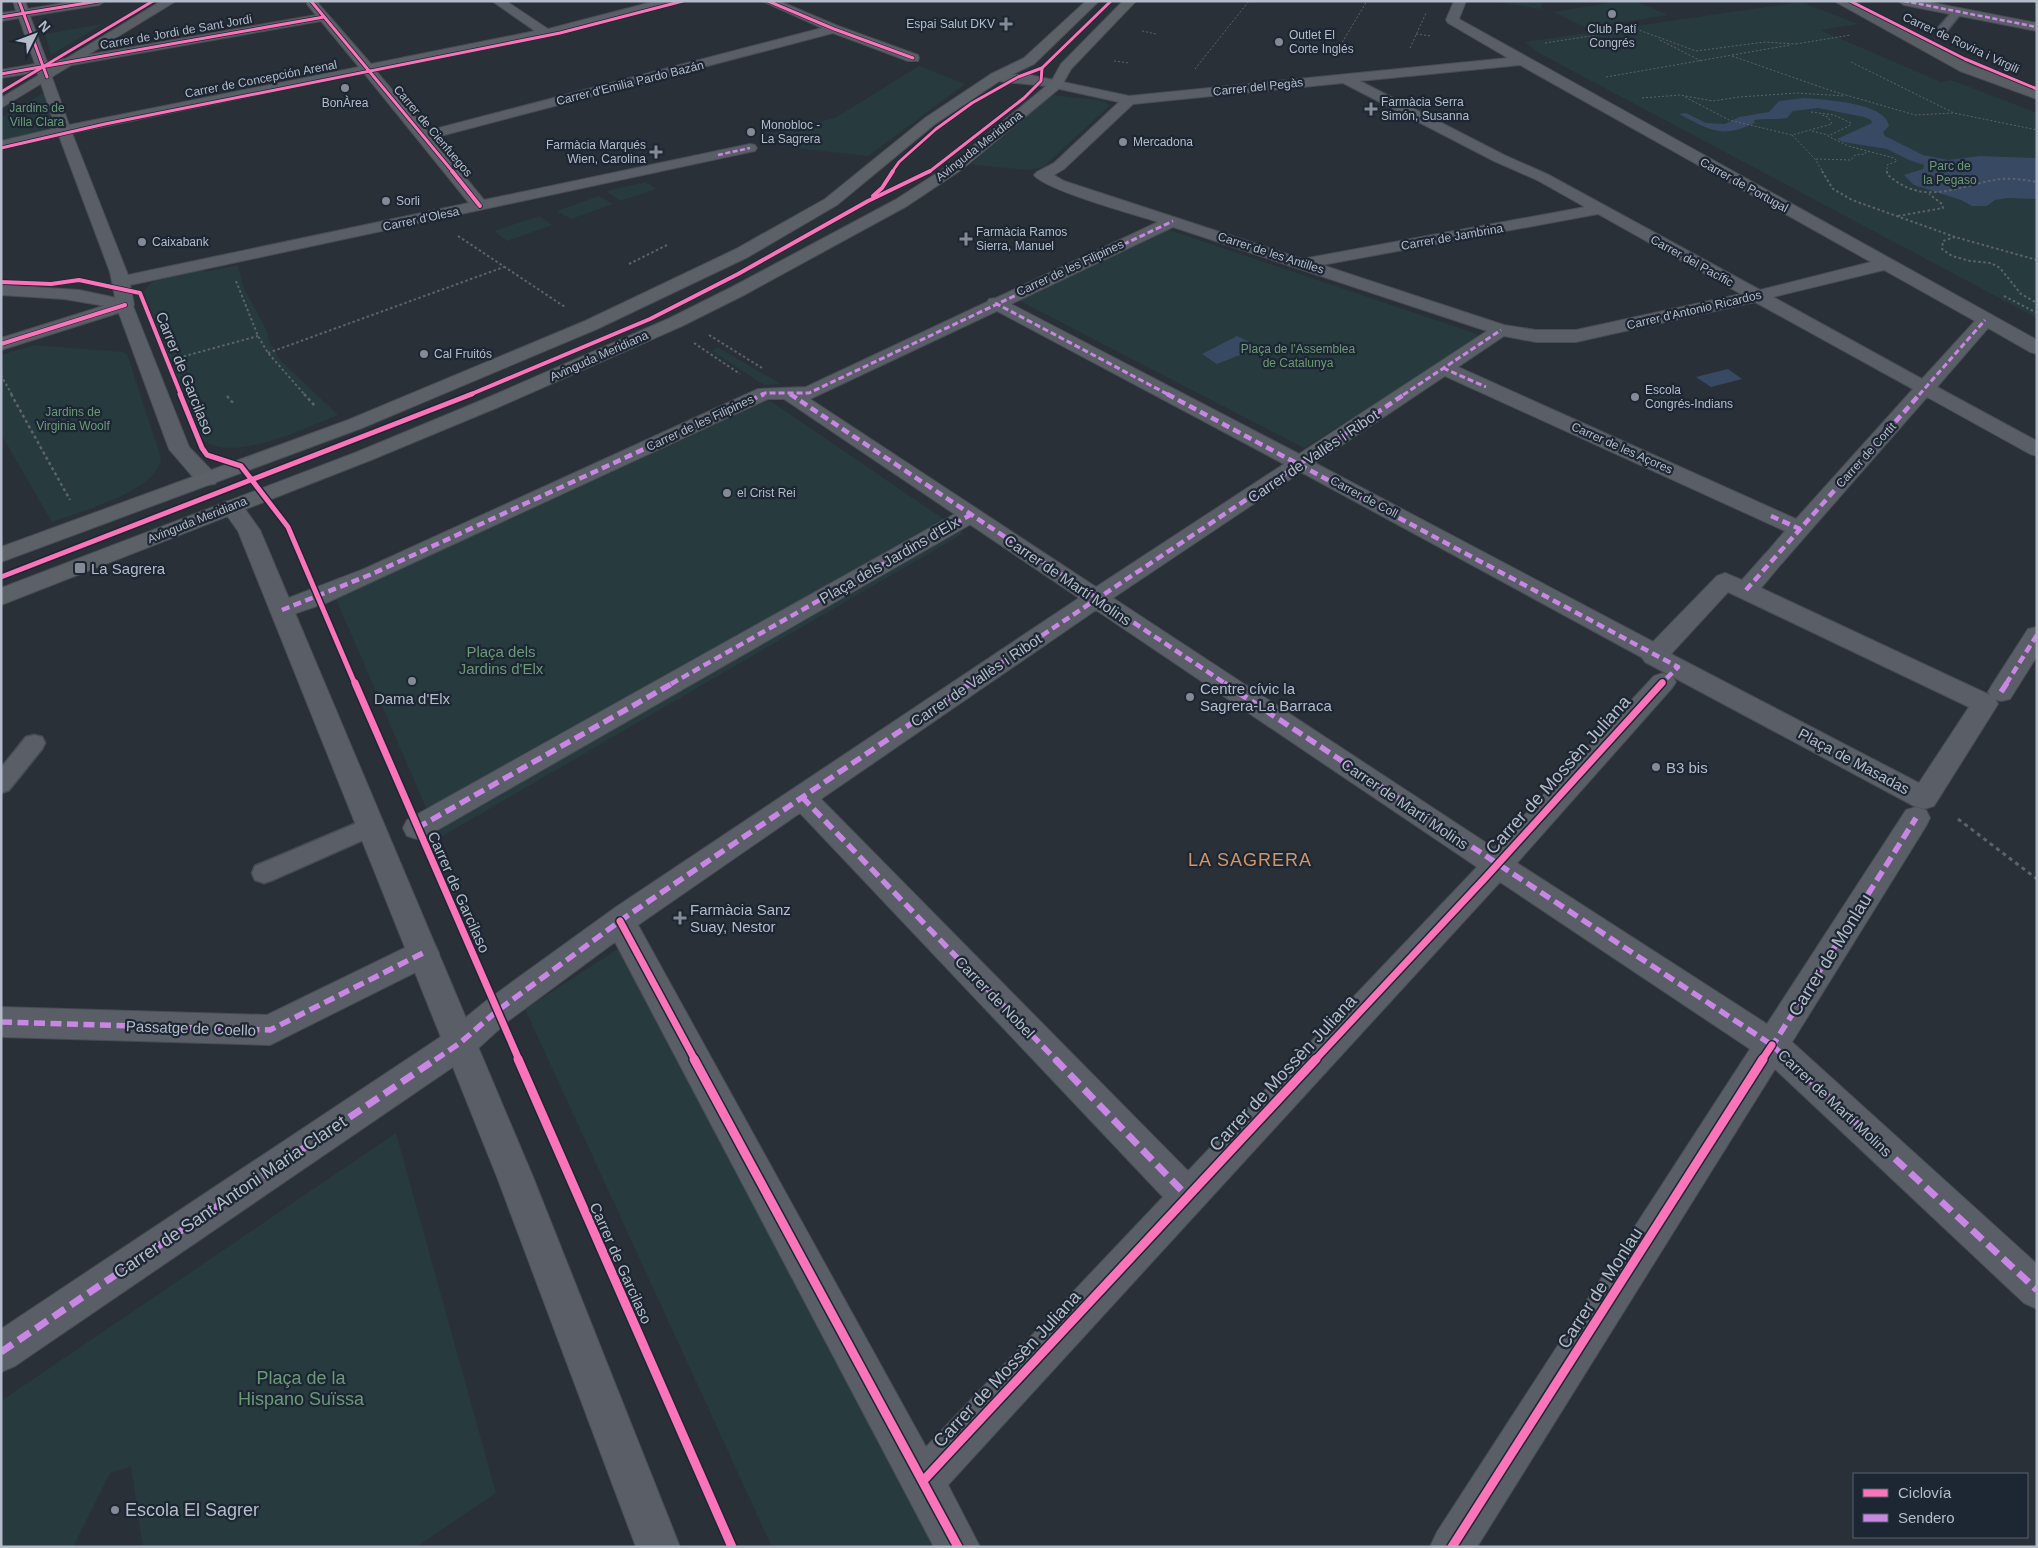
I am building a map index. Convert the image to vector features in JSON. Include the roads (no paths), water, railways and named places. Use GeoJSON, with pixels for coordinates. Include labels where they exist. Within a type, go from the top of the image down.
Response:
{"type":"FeatureCollection","features":[{"type":"Feature","properties":{"kind":"main road"},"geometry":{"type":"LineString","coordinates":[[1,104],[45,72],[72,62],[170,1]]}},
{"type":"Feature","properties":{"kind":"main road"},"geometry":{"type":"LineString","coordinates":[[1,555],[355,424],[656,296],[742,252],[831,202],[930,121],[996,77],[1029,61],[1093,1]]}},
{"type":"Feature","properties":{"kind":"main road","name":"Avinguda Meridiana"},"geometry":{"type":"LineString","coordinates":[[1,597],[364,456],[494,402],[676,322],[738,291],[901,203],[956,167],[1056,84],[1066,66],[1130,1]]}},
{"type":"Feature","properties":{"kind":"main road","name":"Carrer de Rovira i Virgili"},"geometry":{"type":"LineString","coordinates":[[1840,1],[1965,68],[2037,95]]}},
{"type":"Feature","properties":{"kind":"main road"},"geometry":{"type":"LineString","coordinates":[[207,479],[232,507]]}},
{"type":"Feature","properties":{"kind":"street","name":"Carrer de Garcilaso"},"geometry":{"type":"LineString","coordinates":[[19,1],[64,130],[122,282],[124,305],[179,449],[207,479]]}},
{"type":"Feature","properties":{"kind":"street"},"geometry":{"type":"LineString","coordinates":[[1,17],[99,1]]}},
{"type":"Feature","properties":{"kind":"street","name":"Carrer de Cienfuegos"},"geometry":{"type":"LineString","coordinates":[[311,1],[480,206]]}},
{"type":"Feature","properties":{"kind":"street"},"geometry":{"type":"LineString","coordinates":[[498,1],[546,33]]}},
{"type":"Feature","properties":{"kind":"street","name":"Carrer de Concepción Arenal"},"geometry":{"type":"LineString","coordinates":[[1,145],[64,130],[546,33],[671,1]]}},
{"type":"Feature","properties":{"kind":"street"},"geometry":{"type":"LineString","coordinates":[[768,1],[834,29],[913,58]]}},
{"type":"Feature","properties":{"kind":"street","name":"Carrer de Portugal"},"geometry":{"type":"LineString","coordinates":[[1460,1],[1452,20],[1522,61],[2037,348]]}},
{"type":"Feature","properties":{"kind":"street"},"geometry":{"type":"LineString","coordinates":[[1912,2],[2037,27]]}},
{"type":"Feature","properties":{"kind":"street","name":"Carrer de Jordi de Sant Jordi"},"geometry":{"type":"LineString","coordinates":[[72,62],[324,17]]}},
{"type":"Feature","properties":{"kind":"street","name":"Carrer d'Emilia Pardo Bazán"},"geometry":{"type":"LineString","coordinates":[[424,136],[834,29]]}},
{"type":"Feature","properties":{"kind":"street","name":"Carrer del Pegàs"},"geometry":{"type":"LineString","coordinates":[[996,77],[1018,77],[1129,100],[1522,61]]}},
{"type":"Feature","properties":{"kind":"street"},"geometry":{"type":"LineString","coordinates":[[1,74],[45,72]]}},
{"type":"Feature","properties":{"kind":"street","name":"Carrer del Pacífic"},"geometry":{"type":"LineString","coordinates":[[1344,78],[1499,158],[1542,177],[2037,450]]}},
{"type":"Feature","properties":{"kind":"street","name":"Carrer de les Antilles"},"geometry":{"type":"LineString","coordinates":[[1129,100],[1059,166],[1042,175],[1059,184],[1501,330]]}},
{"type":"Feature","properties":{"kind":"street","name":"Carrer d'Olesa"},"geometry":{"type":"LineString","coordinates":[[122,282],[750,148]]}},
{"type":"Feature","properties":{"kind":"street","name":"Carrer de Jambrina"},"geometry":{"type":"LineString","coordinates":[[1304,264],[1600,209]]}},
{"type":"Feature","properties":{"kind":"street","name":"Carrer de les Filipines"},"geometry":{"type":"LineString","coordinates":[[282,610],[372,574],[765,393],[809,393],[995,303],[1172,221]]}},
{"type":"Feature","properties":{"kind":"street","name":"Carrer d'Antonio Ricardos"},"geometry":{"type":"LineString","coordinates":[[1501,330],[1536,336],[1576,336],[1757,296],[1885,264]]}},
{"type":"Feature","properties":{"kind":"street"},"geometry":{"type":"LineString","coordinates":[[1,290],[91,296],[124,305]]}},
{"type":"Feature","properties":{"kind":"street","name":"Carrer de Coll"},"geometry":{"type":"LineString","coordinates":[[995,303],[1652,652]]}},
{"type":"Feature","properties":{"kind":"street"},"geometry":{"type":"LineString","coordinates":[[1,344],[124,305]]}},
{"type":"Feature","properties":{"kind":"street","name":"Carrer de Cortit"},"geometry":{"type":"LineString","coordinates":[[1746,590],[1985,320]]}},
{"type":"Feature","properties":{"kind":"street","name":"Carrer de Vallès i Ribot"},"geometry":{"type":"LineString","coordinates":[[460,1043],[497,1011],[620,921],[1096,598],[1501,330]]}},
{"type":"Feature","properties":{"kind":"street","name":"Carrer de les Açores"},"geometry":{"type":"LineString","coordinates":[[1443,368],[1800,529]]}},
{"type":"Feature","properties":{"kind":"street","name":"Carrer de Martí Molins"},"geometry":{"type":"LineString","coordinates":[[790,394],[1497,865],[1772,1045],[2037,1290]]}},
{"type":"Feature","properties":{"kind":"street"},"geometry":{"type":"LineString","coordinates":[[232,507],[249,530],[515,1177],[658,1547]]}},
{"type":"Feature","properties":{"kind":"street","name":"Plaça dels Jardins d'Elx"},"geometry":{"type":"LineString","coordinates":[[417,828],[970,515]]}},
{"type":"Feature","properties":{"kind":"street","name":"Plaça de Masadas"},"geometry":{"type":"LineString","coordinates":[[1725,581],[1746,590],[1985,704],[1924,798],[1654,656],[1725,581]]}},
{"type":"Feature","properties":{"kind":"street"},"geometry":{"type":"LineString","coordinates":[[2001,692],[2037,635]]}},
{"type":"Feature","properties":{"kind":"street","name":"Carrer de Mossèn Juliana"},"geometry":{"type":"LineString","coordinates":[[923,1481],[1497,865],[1663,682]]}},
{"type":"Feature","properties":{"kind":"street","name":"Carrer de Nobel"},"geometry":{"type":"LineString","coordinates":[[802,797],[1188,1197]]}},
{"type":"Feature","properties":{"kind":"street","name":"Carrer de Monlau"},"geometry":{"type":"LineString","coordinates":[[1452,1547],[1916,818]]}},
{"type":"Feature","properties":{"kind":"street"},"geometry":{"type":"LineString","coordinates":[[620,921],[958,1547]]}},
{"type":"Feature","properties":{"kind":"street","name":"Passatge de Coello"},"geometry":{"type":"LineString","coordinates":[[2,1024],[270,1030],[423,953]]}},
{"type":"Feature","properties":{"kind":"street","name":"Carrer de Sant Antoni Maria Claret"},"geometry":{"type":"LineString","coordinates":[[1,1352],[460,1043]]}},
{"type":"Feature","properties":{"kind":"lane"},"geometry":{"type":"LineString","coordinates":[[1942,30],[1957,12]]}},
{"type":"Feature","properties":{"kind":"lane"},"geometry":{"type":"LineString","coordinates":[[1,784],[34,743]]}},
{"type":"Feature","properties":{"kind":"lane"},"geometry":{"type":"LineString","coordinates":[[264,873],[370,826]]}},
{"type":"Feature","properties":{"kind":"water"},"geometry":{"type":"Polygon","coordinates":[[[1805,98],[1839,101],[1866,107],[1877,112],[1885,118],[1889,126],[1883,132],[1885,136],[1923,155],[1948,160],[1980,156],[2037,158],[2037,199],[2008,198],[1995,200],[1987,206],[1972,206],[1961,200],[1914,185],[1904,175],[1923,169],[1924,165],[1887,149],[1843,142],[1837,139],[1872,123],[1871,120],[1864,117],[1818,108],[1793,111],[1787,118],[1754,120],[1755,123],[1743,128],[1724,131],[1708,128],[1679,114],[1686,113],[1706,123],[1725,124],[1739,117],[1769,112],[1779,101],[1805,98]]]}},
{"type":"Feature","properties":{"kind":"water"},"geometry":{"type":"Polygon","coordinates":[[[1237,336],[1260,347],[1217,364],[1202,354],[1237,336]]]}},
{"type":"Feature","properties":{"kind":"water"},"geometry":{"type":"Polygon","coordinates":[[[1728,369],[1742,379],[1711,387],[1696,377],[1728,369]]]}},
{"type":"Feature","properties":{"kind":"place","name":"Club Patí Congrés"},"geometry":{"type":"Point","coordinates":[1612,14]}},
{"type":"Feature","properties":{"kind":"place","name":"Espai Salut DKV"},"geometry":{"type":"Point","coordinates":[1006,24]}},
{"type":"Feature","properties":{"kind":"place","name":"Outlet El Corte Inglés"},"geometry":{"type":"Point","coordinates":[1279,42]}},
{"type":"Feature","properties":{"kind":"place","name":"BonÀrea"},"geometry":{"type":"Point","coordinates":[345,88]}},
{"type":"Feature","properties":{"kind":"place","name":"Farmàcia Serra Simón, Susanna"},"geometry":{"type":"Point","coordinates":[1371,109]}},
{"type":"Feature","properties":{"kind":"place","name":"Monobloc - La Sagrera"},"geometry":{"type":"Point","coordinates":[751,132]}},
{"type":"Feature","properties":{"kind":"place","name":"Mercadona"},"geometry":{"type":"Point","coordinates":[1123,142]}},
{"type":"Feature","properties":{"kind":"place","name":"Farmàcia Marqués Wien, Carolina"},"geometry":{"type":"Point","coordinates":[656,152]}},
{"type":"Feature","properties":{"kind":"place","name":"Sorli"},"geometry":{"type":"Point","coordinates":[386,201]}},
{"type":"Feature","properties":{"kind":"place","name":"Farmàcia Ramos Sierra, Manuel"},"geometry":{"type":"Point","coordinates":[966,239]}},
{"type":"Feature","properties":{"kind":"place","name":"Caixabank"},"geometry":{"type":"Point","coordinates":[142,242]}},
{"type":"Feature","properties":{"kind":"place","name":"Cal Fruitós"},"geometry":{"type":"Point","coordinates":[424,354]}},
{"type":"Feature","properties":{"kind":"place","name":"Escola Congrés-Indians"},"geometry":{"type":"Point","coordinates":[1635,397]}},
{"type":"Feature","properties":{"kind":"place","name":"el Crist Rei"},"geometry":{"type":"Point","coordinates":[727,493]}},
{"type":"Feature","properties":{"kind":"place","name":"La Sagrera"},"geometry":{"type":"Point","coordinates":[80,568]}},
{"type":"Feature","properties":{"kind":"place","name":"Dama d'Elx"},"geometry":{"type":"Point","coordinates":[412,681]}},
{"type":"Feature","properties":{"kind":"place","name":"Centre cívic la Sagrera-La Barraca"},"geometry":{"type":"Point","coordinates":[1190,697]}},
{"type":"Feature","properties":{"kind":"place","name":"B3 bis"},"geometry":{"type":"Point","coordinates":[1656,767]}},
{"type":"Feature","properties":{"kind":"place","name":"Farmàcia Sanz Suay, Nestor"},"geometry":{"type":"Point","coordinates":[680,918]}},
{"type":"Feature","properties":{"kind":"place","name":"Escola El Sagrer"},"geometry":{"type":"Point","coordinates":[115,1510]}},
{"type":"Feature","properties":{"kind":"district","name":"LA SAGRERA"},"geometry":{"type":"Point","coordinates":[1250,860]}},
{"type":"Feature","properties":{"kind":"park label","name":"Jardins de Villa Clara"},"geometry":{"type":"Point","coordinates":[37,115]}},
{"type":"Feature","properties":{"kind":"park label","name":"Parc de la Pegaso"},"geometry":{"type":"Point","coordinates":[1950,173]}},
{"type":"Feature","properties":{"kind":"park label","name":"Plaça de l'Assemblea de Catalunya"},"geometry":{"type":"Point","coordinates":[1298,356]}},
{"type":"Feature","properties":{"kind":"park label","name":"Jardins de Virginia Woolf"},"geometry":{"type":"Point","coordinates":[73,419]}},
{"type":"Feature","properties":{"kind":"park label","name":"Plaça de la Hispano Suïssa"},"geometry":{"type":"Point","coordinates":[301,1388]}}]}
